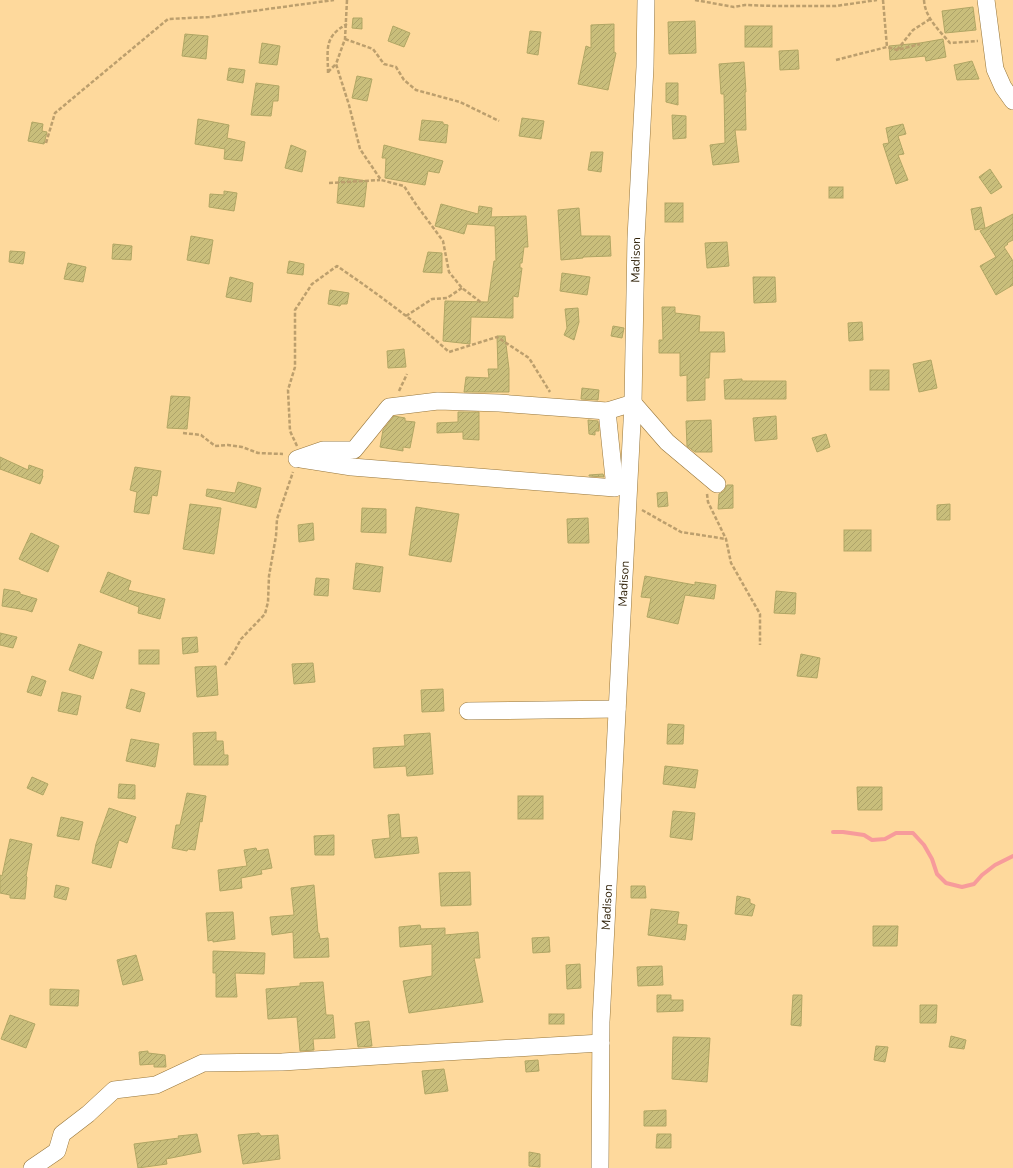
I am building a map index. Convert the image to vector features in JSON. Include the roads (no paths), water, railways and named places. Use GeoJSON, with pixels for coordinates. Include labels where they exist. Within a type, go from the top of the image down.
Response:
{"type":"FeatureCollection","features":[{"type":"Feature","properties":{"kind":"street","name":"Madison"},"geometry":{"type":"LineString","coordinates":[[600,1168],[601,1022],[633,402],[636,238],[645,67],[646,0]]}},
{"type":"Feature","properties":{"kind":"street"},"geometry":{"type":"LineString","coordinates":[[986,0],[995,69],[1003,87],[1013,101]]}},
{"type":"Feature","properties":{"kind":"street"},"geometry":{"type":"LineString","coordinates":[[606,411],[615,488],[352,467],[297,459],[323,450],[354,450],[389,407],[438,401],[560,407],[606,411],[633,402],[667,442],[717,484]]}},
{"type":"Feature","properties":{"kind":"street"},"geometry":{"type":"LineString","coordinates":[[468,711],[617,709]]}},
{"type":"Feature","properties":{"kind":"street"},"geometry":{"type":"LineString","coordinates":[[32,1168],[57,1151],[62,1134],[88,1114],[114,1090],[156,1085],[203,1063],[282,1062],[601,1043]]}},
{"type":"Feature","properties":{"kind":"waterway"},"geometry":{"type":"LineString","coordinates":[[833,832],[864,835],[872,840],[885,839],[896,833],[913,833],[924,845],[932,859],[937,874],[946,883],[962,887],[974,884],[982,875],[995,865],[1013,856]]}}]}
